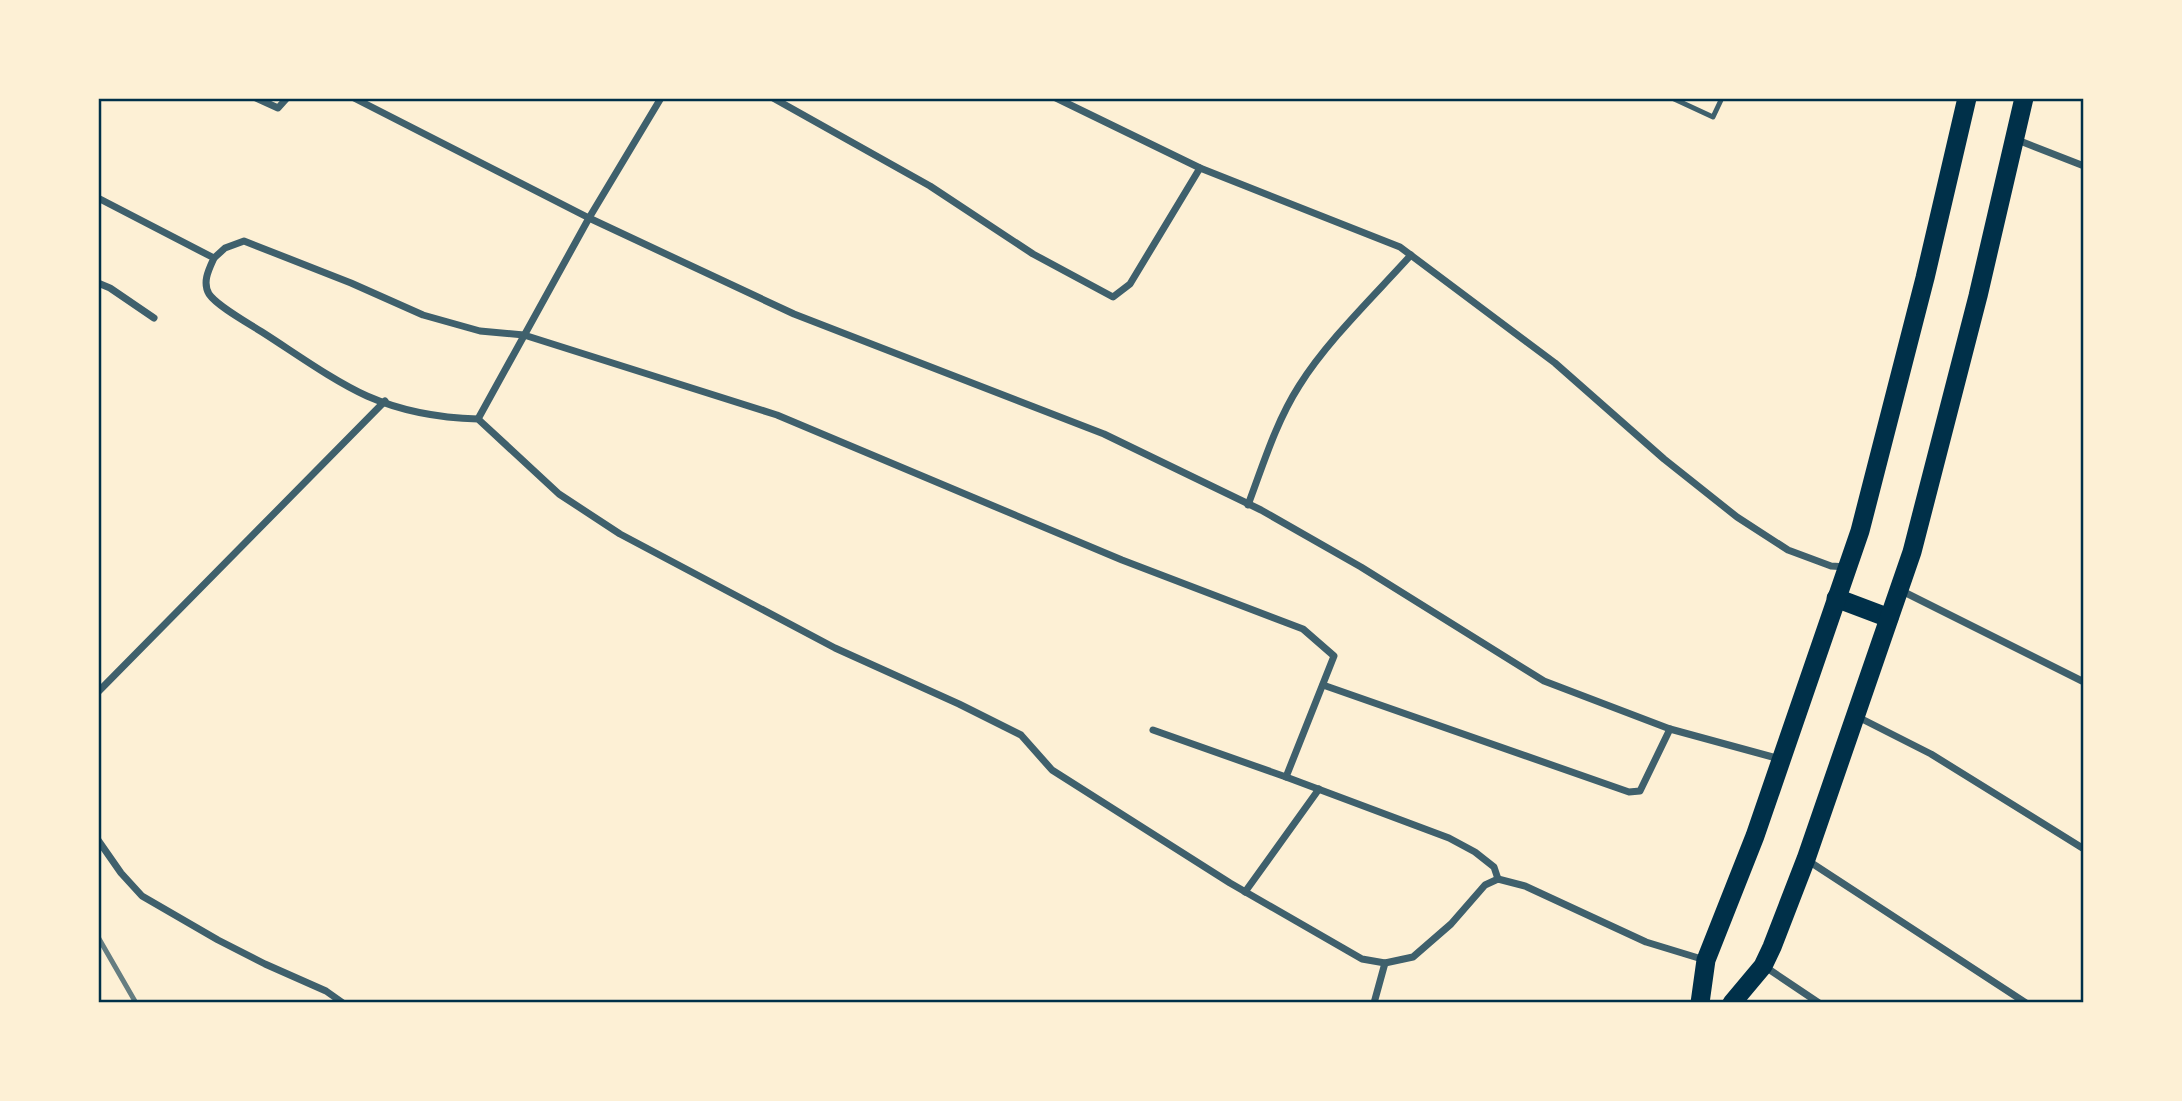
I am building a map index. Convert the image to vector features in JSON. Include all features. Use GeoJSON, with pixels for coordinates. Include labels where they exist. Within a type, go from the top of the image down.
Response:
{"type":"FeatureCollection","features":[{"type":"Feature","properties":{"kind":"highway"},"geometry":{"type":"LineString","coordinates":[[1700,1003],[1706,960],[1755,836],[1860,531],[1925,278],[1967,98]]}},
{"type":"Feature","properties":{"kind":"highway"},"geometry":{"type":"LineString","coordinates":[[1732,1003],[1763,965],[1806,859],[1912,552],[1978,296],[2024,98]]}},
{"type":"Feature","properties":{"kind":"highway"},"geometry":{"type":"LineString","coordinates":[[1836,598],[1889,618]]}},
{"type":"Feature","properties":{"kind":"street"},"geometry":{"type":"LineString","coordinates":[[256,98],[278,108],[287,98]]}},
{"type":"Feature","properties":{"kind":"street"},"geometry":{"type":"LineString","coordinates":[[354,98],[589,218],[794,314],[1104,433],[1248,505],[1362,568],[1544,681],[1670,729],[1780,759]]}},
{"type":"Feature","properties":{"kind":"street"},"geometry":{"type":"LineString","coordinates":[[478,419],[589,218],[661,98]]}},
{"type":"Feature","properties":{"kind":"street"},"geometry":{"type":"LineString","coordinates":[[773,98],[930,186],[1033,254],[1113,297],[1130,284],[1200,168]]}},
{"type":"Feature","properties":{"kind":"street"},"geometry":{"type":"LineString","coordinates":[[1056,98],[1200,168],[1400,247],[1555,363],[1664,458],[1737,517],[1788,550],[1830,566],[1847,567]]}},
{"type":"Feature","properties":{"kind":"street"},"geometry":{"type":"LineString","coordinates":[[2015,139],[2084,166]]}},
{"type":"Feature","properties":{"kind":"street"},"geometry":{"type":"LineString","coordinates":[[98,198],[214,258]]}},
{"type":"Feature","properties":{"kind":"street"},"geometry":{"type":"LineString","coordinates":[[1286,777],[1334,656],[1303,629],[1122,560],[777,415],[524,335],[480,331],[423,315],[244,241],[225,248],[214,258],[206,278],[209,293],[230,311],[327,373],[368,396],[451,418],[478,419],[559,494],[620,534],[835,648],[1021,735],[1052,770],[1245,892],[1362,959],[1385,963],[1413,957],[1451,924],[1485,885],[1498,879],[1525,886],[1646,942],[1706,960]]}},
{"type":"Feature","properties":{"kind":"street"},"geometry":{"type":"LineString","coordinates":[[1248,505],[1272,440],[1299,386],[1329,346],[1411,255]]}},
{"type":"Feature","properties":{"kind":"street"},"geometry":{"type":"LineString","coordinates":[[98,283],[110,288],[154,318]]}},
{"type":"Feature","properties":{"kind":"street"},"geometry":{"type":"LineString","coordinates":[[98,692],[385,401]]}},
{"type":"Feature","properties":{"kind":"street"},"geometry":{"type":"LineString","coordinates":[[1899,590],[2084,682]]}},
{"type":"Feature","properties":{"kind":"street"},"geometry":{"type":"LineString","coordinates":[[1323,685],[1629,792],[1640,791],[1670,729]]}},
{"type":"Feature","properties":{"kind":"street"},"geometry":{"type":"LineString","coordinates":[[1855,716],[1931,754],[2084,849]]}},
{"type":"Feature","properties":{"kind":"street"},"geometry":{"type":"LineString","coordinates":[[1153,730],[1449,838],[1475,852],[1494,867],[1498,879]]}},
{"type":"Feature","properties":{"kind":"street"},"geometry":{"type":"LineString","coordinates":[[1245,892],[1318,789]]}},
{"type":"Feature","properties":{"kind":"street"},"geometry":{"type":"LineString","coordinates":[[98,840],[142,897],[218,940],[326,991],[343,1003]]}},
{"type":"Feature","properties":{"kind":"street"},"geometry":{"type":"LineString","coordinates":[[1806,859],[2026,1003]]}},
{"type":"Feature","properties":{"kind":"street"},"geometry":{"type":"LineString","coordinates":[[1374,1003],[1385,963]]}},
{"type":"Feature","properties":{"kind":"street"},"geometry":{"type":"LineString","coordinates":[[1763,965],[1819,1003]]}},
{"type":"Feature","properties":{"kind":"lane"},"geometry":{"type":"LineString","coordinates":[[1672,98],[1713,117],[1722,98]]}},
{"type":"Feature","properties":{"kind":"railway"},"geometry":{"type":"LineString","coordinates":[[98,937],[136,1003]]}}]}
